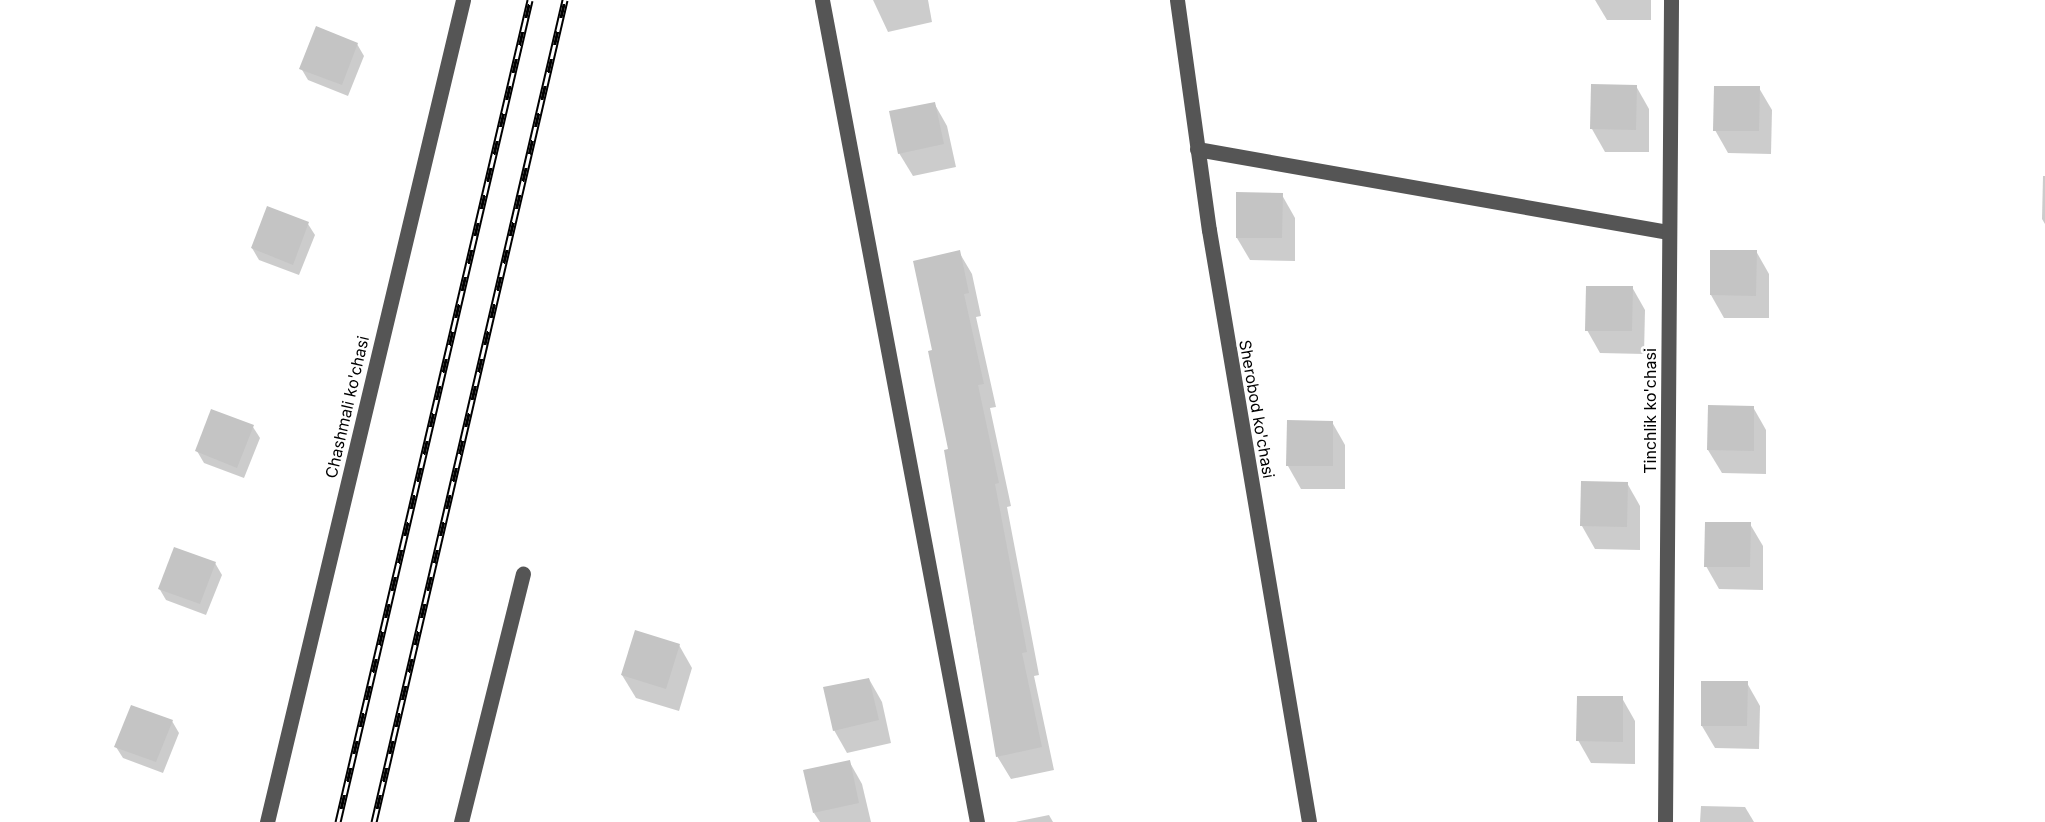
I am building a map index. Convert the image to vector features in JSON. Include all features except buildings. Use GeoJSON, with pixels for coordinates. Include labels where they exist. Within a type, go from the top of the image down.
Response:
{"type":"FeatureCollection","features":[{"type":"Feature","properties":{"kind":"street","name":"Chashmali ko'chasi"},"geometry":{"type":"LineString","coordinates":[[267,822],[463,0]]}},
{"type":"Feature","properties":{"kind":"street"},"geometry":{"type":"LineString","coordinates":[[822,0],[977,822]]}},
{"type":"Feature","properties":{"kind":"street","name":"Sherobod ko'chasi"},"geometry":{"type":"LineString","coordinates":[[1177,0],[1197,149],[1309,822]]}},
{"type":"Feature","properties":{"kind":"street","name":"Tinchlik ko'chasi"},"geometry":{"type":"LineString","coordinates":[[1665,822],[1671,0]]}},
{"type":"Feature","properties":{"kind":"street"},"geometry":{"type":"LineString","coordinates":[[1197,149],[1669,232]]}},
{"type":"Feature","properties":{"kind":"street"},"geometry":{"type":"LineString","coordinates":[[461,822],[523,574]]}},
{"type":"Feature","properties":{"kind":"railway"},"geometry":{"type":"LineString","coordinates":[[338,822],[530,0]]}},
{"type":"Feature","properties":{"kind":"railway"},"geometry":{"type":"LineString","coordinates":[[374,822],[565,0]]}}]}
